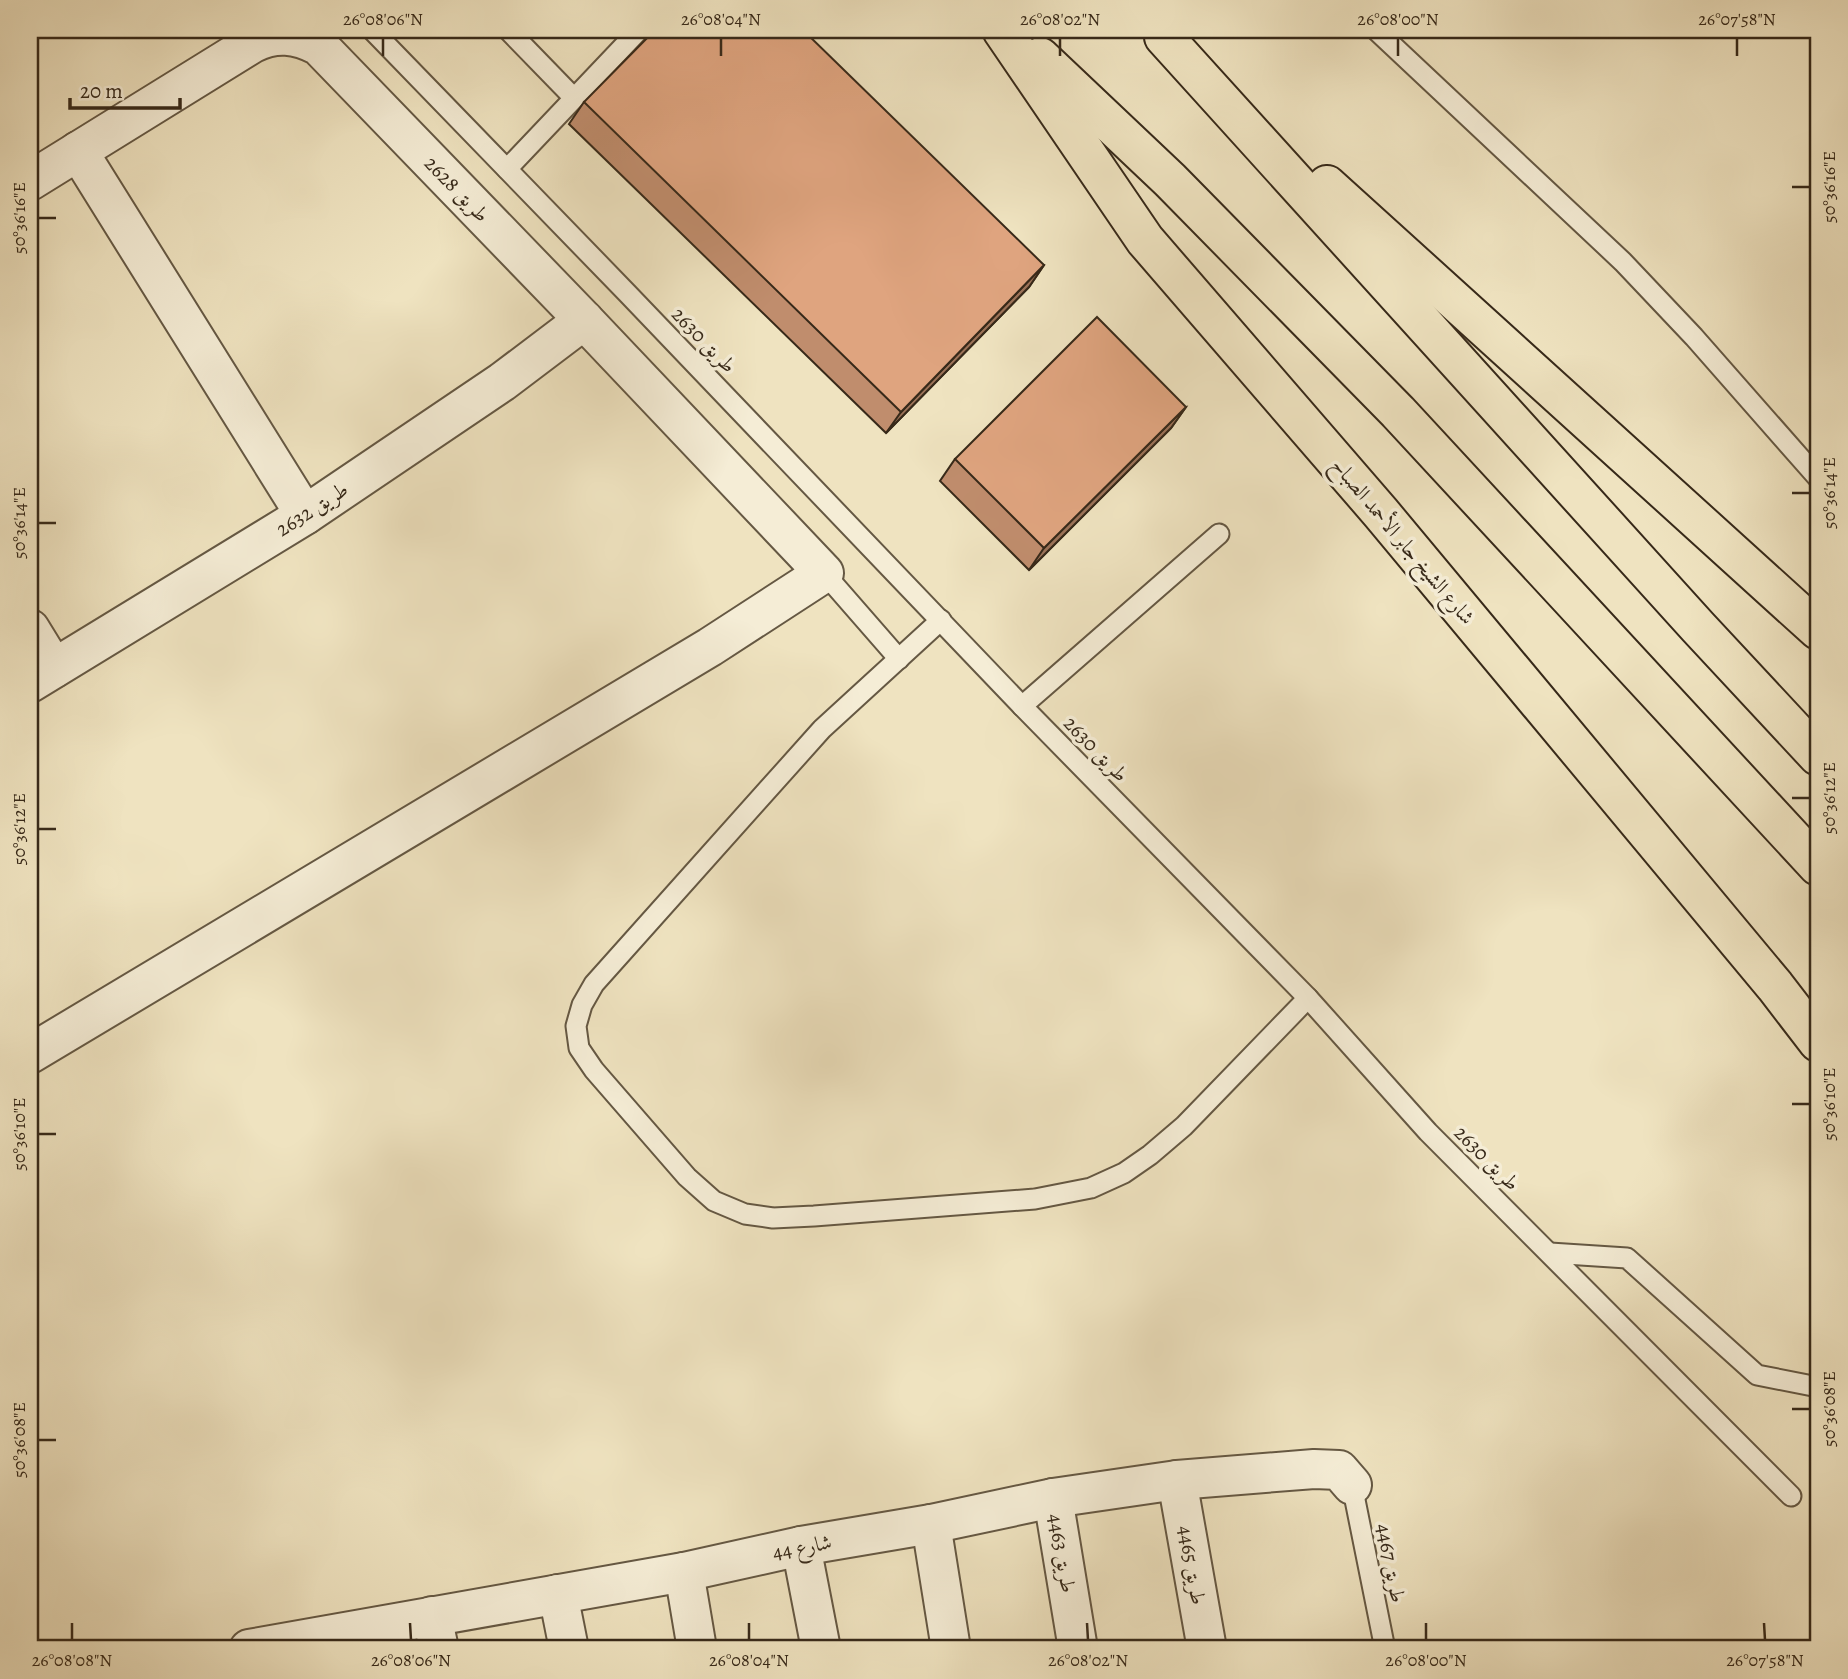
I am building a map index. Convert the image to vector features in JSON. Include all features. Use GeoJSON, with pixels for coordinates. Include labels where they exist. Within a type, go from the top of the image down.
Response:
{"type":"FeatureCollection","features":[{"type":"Feature","properties":{"kind":"main road","name":"شارع الشيخ جابر الأحمد الصباح"},"geometry":{"type":"LineString","coordinates":[[1002,30],[1145,240],[1381,513],[1775,986],[1818,1042]]}},
{"type":"Feature","properties":{"kind":"main road"},"geometry":{"type":"LineString","coordinates":[[1010,30],[1170,180],[1398,412],[1818,866]]}},
{"type":"Feature","properties":{"kind":"main road"},"geometry":{"type":"LineString","coordinates":[[1160,33],[1818,630]]}},
{"type":"Feature","properties":{"kind":"main road"},"geometry":{"type":"LineString","coordinates":[[1160,33],[1818,756]]}},
{"type":"Feature","properties":{"kind":"street","name":"طريق 2628"},"geometry":{"type":"LineString","coordinates":[[30,181],[253,43],[277,35],[306,39],[319,46],[824,573]]}},
{"type":"Feature","properties":{"kind":"street"},"geometry":{"type":"LineString","coordinates":[[78,152],[305,515]]}},
{"type":"Feature","properties":{"kind":"street","name":"طريق 2632"},"geometry":{"type":"LineString","coordinates":[[42,676],[305,515],[502,382],[584,320]]}},
{"type":"Feature","properties":{"kind":"street"},"geometry":{"type":"LineString","coordinates":[[30,1054],[710,647],[824,573]]}},
{"type":"Feature","properties":{"kind":"street"},"geometry":{"type":"LineString","coordinates":[[30,629],[42,676]]}},
{"type":"Feature","properties":{"kind":"street","name":"شارع 44"},"geometry":{"type":"LineString","coordinates":[[249,1649],[435,1632],[558,1594],[684,1572],[801,1546],[931,1524],[1053,1498],[1177,1480],[1314,1469],[1339,1470],[1352,1485]]}},
{"type":"Feature","properties":{"kind":"street","name":"طريق 4465"},"geometry":{"type":"LineString","coordinates":[[1177,1480],[1207,1649]]}},
{"type":"Feature","properties":{"kind":"street","name":"طريق 4463"},"geometry":{"type":"LineString","coordinates":[[1053,1498],[1079,1649]]}},
{"type":"Feature","properties":{"kind":"street"},"geometry":{"type":"LineString","coordinates":[[931,1524],[951,1649]]}},
{"type":"Feature","properties":{"kind":"street"},"geometry":{"type":"LineString","coordinates":[[801,1546],[821,1649]]}},
{"type":"Feature","properties":{"kind":"street"},"geometry":{"type":"LineString","coordinates":[[684,1572],[697,1649]]}},
{"type":"Feature","properties":{"kind":"street"},"geometry":{"type":"LineString","coordinates":[[558,1594],[569,1649]]}},
{"type":"Feature","properties":{"kind":"lane","name":"طريق 2630"},"geometry":{"type":"LineString","coordinates":[[372,30],[1308,998],[1428,1132],[1791,1496]]}},
{"type":"Feature","properties":{"kind":"lane"},"geometry":{"type":"LineString","coordinates":[[508,30],[574,98]]}},
{"type":"Feature","properties":{"kind":"lane"},"geometry":{"type":"LineString","coordinates":[[1376,30],[1623,262],[1702,346],[1818,478]]}},
{"type":"Feature","properties":{"kind":"lane"},"geometry":{"type":"LineString","coordinates":[[507,169],[636,31]]}},
{"type":"Feature","properties":{"kind":"lane"},"geometry":{"type":"LineString","coordinates":[[1023,706],[1219,534]]}},
{"type":"Feature","properties":{"kind":"lane"},"geometry":{"type":"LineString","coordinates":[[824,573],[899,659]]}},
{"type":"Feature","properties":{"kind":"lane"},"geometry":{"type":"LineString","coordinates":[[941,620],[822,729],[594,984],[582,1005],[576,1026],[579,1048],[594,1070],[687,1177],[714,1201],[745,1214],[773,1218],[1035,1199],[1091,1188],[1124,1172],[1184,1126],[1308,998]]}},
{"type":"Feature","properties":{"kind":"lane"},"geometry":{"type":"LineString","coordinates":[[1550,1253],[1627,1258],[1757,1376],[1818,1387]]}},
{"type":"Feature","properties":{"kind":"lane","name":"طريق 4467"},"geometry":{"type":"LineString","coordinates":[[1352,1485],[1385,1649]]}},
{"type":"Feature","properties":{"kind":"building"},"geometry":{"type":"Polygon","coordinates":[[[655,30],[803,30],[1044,265],[901,412],[584,102],[655,30]]]}},
{"type":"Feature","properties":{"kind":"building"},"geometry":{"type":"Polygon","coordinates":[[[1097,317],[1186,407],[1044,548],[955,459],[1097,317]]]}}]}
